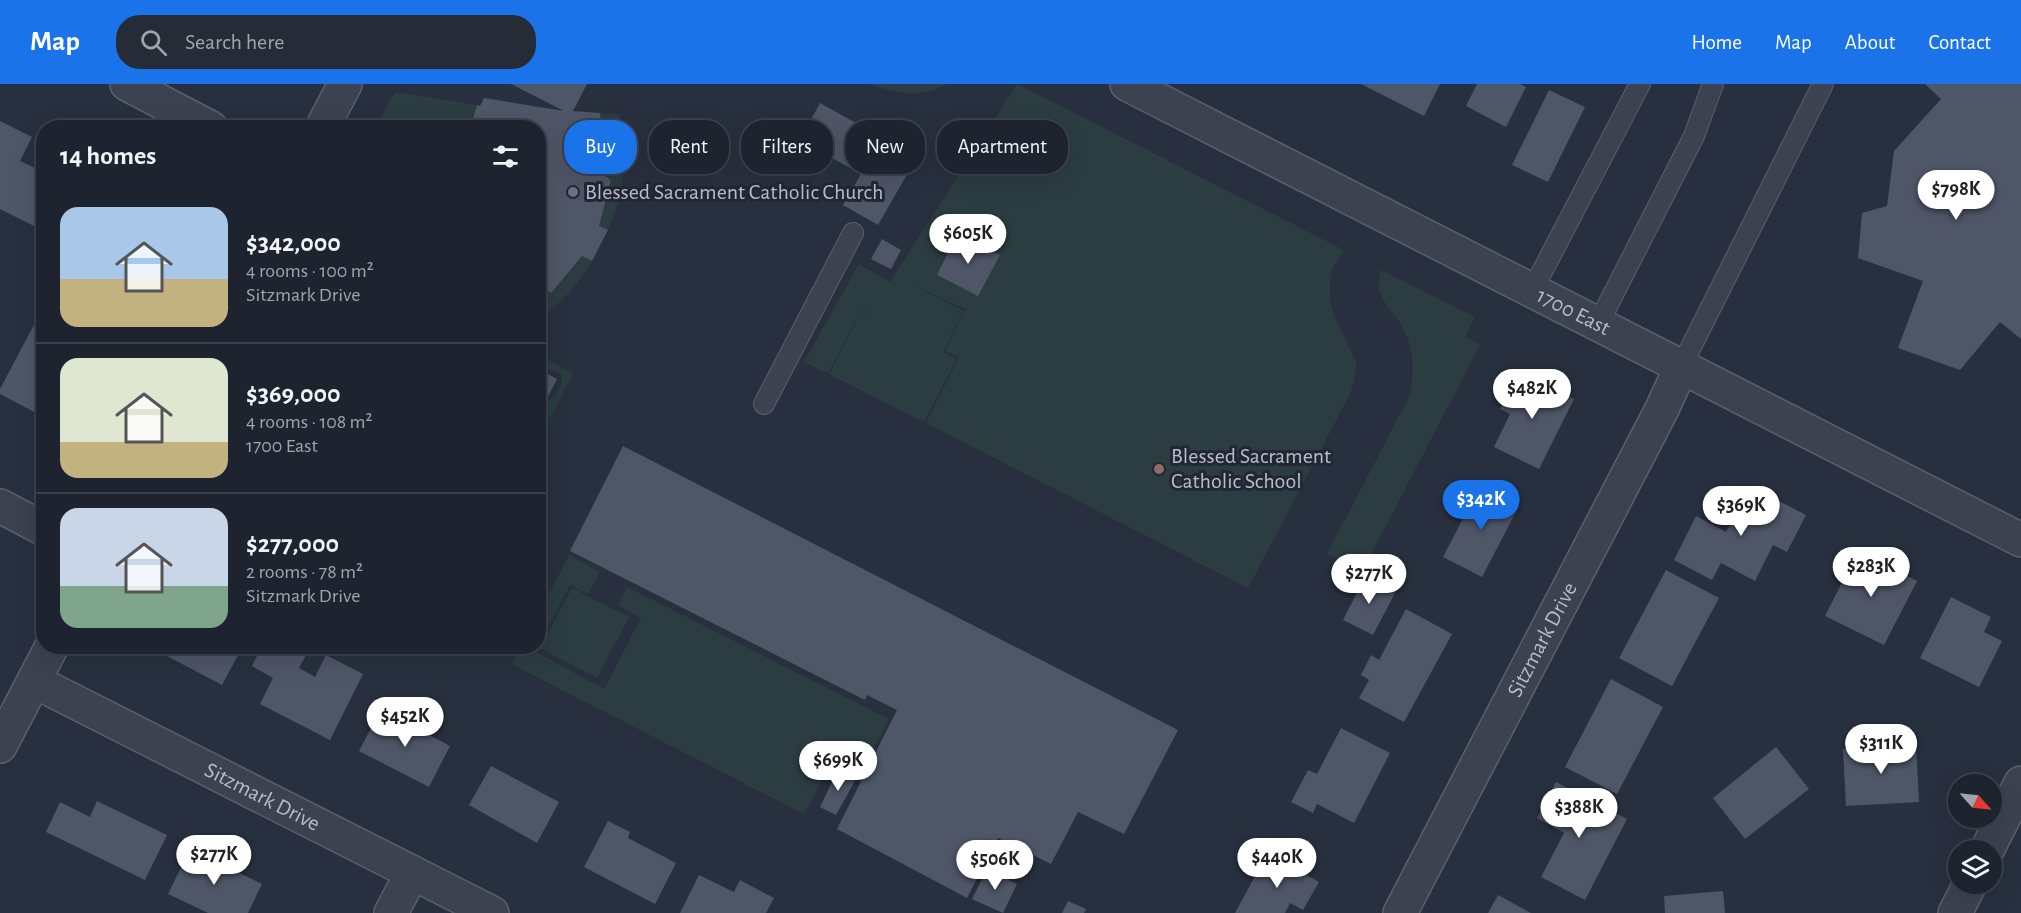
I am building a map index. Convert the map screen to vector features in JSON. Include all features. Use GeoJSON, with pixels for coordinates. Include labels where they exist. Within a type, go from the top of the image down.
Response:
{"type":"FeatureCollection","features":[{"type":"Feature","properties":{"kind":"street"},"geometry":{"type":"LineString","coordinates":[[127,84],[196,120]]}},
{"type":"Feature","properties":{"kind":"street"},"geometry":{"type":"LineString","coordinates":[[326,120],[345,84]]}},
{"type":"Feature","properties":{"kind":"street","name":"1700 East"},"geometry":{"type":"LineString","coordinates":[[1127,84],[1682,365],[2021,540]]}},
{"type":"Feature","properties":{"kind":"street","name":"Sitzmark Drive"},"geometry":{"type":"LineString","coordinates":[[1400,913],[1662,409],[1682,365]]}},
{"type":"Feature","properties":{"kind":"street"},"geometry":{"type":"LineString","coordinates":[[0,506],[36,525]]}},
{"type":"Feature","properties":{"kind":"street"},"geometry":{"type":"LineString","coordinates":[[0,746],[48,654]]}},
{"type":"Feature","properties":{"kind":"street","name":"Sitzmark Drive"},"geometry":{"type":"LineString","coordinates":[[34,681],[492,913]]}},
{"type":"Feature","properties":{"kind":"street"},"geometry":{"type":"LineString","coordinates":[[1992,840],[2021,783]]}},
{"type":"Feature","properties":{"kind":"street"},"geometry":{"type":"LineString","coordinates":[[391,913],[412,873]]}},
{"type":"Feature","properties":{"kind":"street"},"geometry":{"type":"LineString","coordinates":[[1955,913],[1965,894]]}},
{"type":"Feature","properties":{"kind":"lane"},"geometry":{"type":"LineString","coordinates":[[1532,291],[1640,84]]}},
{"type":"Feature","properties":{"kind":"lane"},"geometry":{"type":"LineString","coordinates":[[1598,324],[1694,136],[1713,84]]}},
{"type":"Feature","properties":{"kind":"lane"},"geometry":{"type":"LineString","coordinates":[[1682,365],[1823,84]]}},
{"type":"Feature","properties":{"kind":"lane"},"geometry":{"type":"LineString","coordinates":[[764,404],[853,233]]}},
{"type":"Feature","properties":{"kind":"shaded area"},"geometry":{"type":"Polygon","coordinates":[[[871,84],[947,84],[928,92],[909,93],[871,84]]]}},
{"type":"Feature","properties":{"kind":"shaded area"},"geometry":{"type":"Polygon","coordinates":[[[1017,84],[1344,250],[1332,269],[1330,299],[1335,318],[1356,362],[1355,377],[1350,394],[1248,588],[926,423],[959,358],[945,350],[965,309],[911,284],[963,311],[943,352],[957,359],[924,422],[829,374],[862,310],[875,316],[862,309],[828,373],[804,362],[859,264],[890,282],[959,174],[1068,174],[1068,120],[994,120],[1017,84]]]}},
{"type":"Feature","properties":{"kind":"shaded area"},"geometry":{"type":"Polygon","coordinates":[[[395,92],[477,105],[472,120],[380,120],[395,92]]]}},
{"type":"Feature","properties":{"kind":"shaded area"},"geometry":{"type":"Polygon","coordinates":[[[600,113],[619,114],[620,120],[601,120],[600,113]]]}},
{"type":"Feature","properties":{"kind":"shaded area"},"geometry":{"type":"Polygon","coordinates":[[[624,174],[614,217],[608,230],[599,226],[611,180],[603,175],[624,174]]]}},
{"type":"Feature","properties":{"kind":"shaded area"},"geometry":{"type":"Polygon","coordinates":[[[582,256],[592,261],[569,292],[546,314],[546,289],[551,293],[582,256]]]}},
{"type":"Feature","properties":{"kind":"shaded area"},"geometry":{"type":"Polygon","coordinates":[[[1381,270],[1475,317],[1465,336],[1480,345],[1362,572],[1327,554],[1409,397],[1412,382],[1412,358],[1407,336],[1382,297],[1379,289],[1381,270]]]}},
{"type":"Feature","properties":{"kind":"shaded area"},"geometry":{"type":"Polygon","coordinates":[[[546,359],[573,373],[551,418],[546,415],[546,405],[560,388],[562,376],[556,371],[546,369],[546,359]]]}},
{"type":"Feature","properties":{"kind":"shaded area"},"geometry":{"type":"Polygon","coordinates":[[[569,555],[600,572],[588,594],[570,585],[546,631],[546,599],[569,555]]]}},
{"type":"Feature","properties":{"kind":"shaded area"},"geometry":{"type":"Polygon","coordinates":[[[627,587],[889,719],[868,760],[840,746],[804,814],[511,664],[517,654],[540,654],[604,689],[641,618],[618,606],[627,587]]]}},
{"type":"Feature","properties":{"kind":"shaded area"},"geometry":{"type":"Polygon","coordinates":[[[572,588],[629,617],[597,678],[546,651],[546,637],[572,588]]]}},
{"type":"Feature","properties":{"kind":"building","name":"Blessed Sacrament Catholic Church"},"geometry":{"type":"Polygon","coordinates":[[[511,84],[587,84],[573,111],[600,113],[601,120],[564,120],[564,174],[603,174],[611,180],[599,226],[608,230],[592,261],[582,256],[551,293],[546,289],[546,120],[472,120],[477,105],[480,106],[484,98],[564,111],[511,84]]]}},
{"type":"Feature","properties":{"kind":"building"},"geometry":{"type":"Polygon","coordinates":[[[1361,84],[1440,84],[1424,116],[1361,84]]]}},
{"type":"Feature","properties":{"kind":"building"},"geometry":{"type":"Polygon","coordinates":[[[1477,84],[1520,84],[1526,87],[1506,127],[1466,106],[1477,84]]]}},
{"type":"Feature","properties":{"kind":"building"},"geometry":{"type":"Polygon","coordinates":[[[1925,84],[2021,84],[2021,339],[2000,322],[1960,370],[1898,348],[1923,281],[1858,258],[1862,213],[1887,206],[1894,151],[1941,99],[1925,84]]]}},
{"type":"Feature","properties":{"kind":"building"},"geometry":{"type":"Polygon","coordinates":[[[1549,90],[1585,107],[1548,182],[1512,165],[1549,90]]]}},
{"type":"Feature","properties":{"kind":"building"},"geometry":{"type":"Polygon","coordinates":[[[820,103],[851,120],[845,120],[845,165],[833,158],[833,120],[811,120],[820,103]]]}},
{"type":"Feature","properties":{"kind":"building"},"geometry":{"type":"Polygon","coordinates":[[[0,121],[32,137],[20,161],[36,168],[36,227],[0,209],[0,121]]]}},
{"type":"Feature","properties":{"kind":"building"},"geometry":{"type":"Polygon","coordinates":[[[861,174],[907,174],[878,225],[843,205],[861,174]]]}},
{"type":"Feature","properties":{"kind":"building"},"geometry":{"type":"Polygon","coordinates":[[[958,233],[1000,255],[978,296],[937,275],[958,233]]]}},
{"type":"Feature","properties":{"kind":"building"},"geometry":{"type":"Polygon","coordinates":[[[882,239],[901,250],[891,269],[871,259],[882,239]]]}},
{"type":"Feature","properties":{"kind":"building"},"geometry":{"type":"Polygon","coordinates":[[[36,321],[36,413],[0,394],[0,389],[36,321]]]}},
{"type":"Feature","properties":{"kind":"building"},"geometry":{"type":"Polygon","coordinates":[[[1518,372],[1574,399],[1539,469],[1494,447],[1510,414],[1500,409],[1518,372]]]}},
{"type":"Feature","properties":{"kind":"building"},"geometry":{"type":"Polygon","coordinates":[[[546,373],[557,379],[546,400],[546,373]]]}},
{"type":"Feature","properties":{"kind":"building"},"geometry":{"type":"Polygon","coordinates":[[[623,446],[1178,730],[1124,834],[1078,812],[1051,864],[998,838],[967,898],[837,829],[897,710],[867,695],[865,700],[570,551],[623,446]]]}},
{"type":"Feature","properties":{"kind":"building"},"geometry":{"type":"Polygon","coordinates":[[[1480,486],[1519,506],[1482,577],[1443,557],[1480,486]]]}},
{"type":"Feature","properties":{"kind":"building"},"geometry":{"type":"Polygon","coordinates":[[[1750,486],[1806,515],[1787,552],[1773,545],[1755,581],[1721,563],[1712,580],[1674,560],[1696,516],[1726,532],[1750,486]]]}},
{"type":"Feature","properties":{"kind":"building"},"geometry":{"type":"Polygon","coordinates":[[[1858,551],[1917,581],[1884,645],[1825,616],[1858,551]]]}},
{"type":"Feature","properties":{"kind":"building"},"geometry":{"type":"Polygon","coordinates":[[[1666,570],[1719,598],[1672,686],[1619,658],[1666,570]]]}},
{"type":"Feature","properties":{"kind":"building"},"geometry":{"type":"Polygon","coordinates":[[[1366,575],[1396,591],[1373,635],[1343,620],[1366,575]]]}},
{"type":"Feature","properties":{"kind":"building"},"geometry":{"type":"Polygon","coordinates":[[[1951,597],[1991,617],[1984,632],[2002,641],[1979,687],[1920,658],[1951,597]]]}},
{"type":"Feature","properties":{"kind":"building"},"geometry":{"type":"Polygon","coordinates":[[[1406,609],[1452,634],[1404,722],[1359,698],[1369,680],[1361,675],[1371,655],[1379,660],[1406,609]]]}},
{"type":"Feature","properties":{"kind":"building"},"geometry":{"type":"Polygon","coordinates":[[[163,654],[239,654],[222,685],[163,654]]]}},
{"type":"Feature","properties":{"kind":"building"},"geometry":{"type":"Polygon","coordinates":[[[258,654],[306,654],[299,668],[315,677],[326,655],[363,674],[330,740],[260,704],[273,678],[252,666],[258,654]]]}},
{"type":"Feature","properties":{"kind":"building"},"geometry":{"type":"Polygon","coordinates":[[[1611,679],[1663,707],[1617,794],[1565,767],[1611,679]]]}},
{"type":"Feature","properties":{"kind":"building"},"geometry":{"type":"Polygon","coordinates":[[[381,709],[450,746],[429,787],[359,751],[381,709]]]}},
{"type":"Feature","properties":{"kind":"building"},"geometry":{"type":"Polygon","coordinates":[[[1341,728],[1390,753],[1354,823],[1317,804],[1313,813],[1291,802],[1308,770],[1317,774],[1341,728]]]}},
{"type":"Feature","properties":{"kind":"building"},"geometry":{"type":"Polygon","coordinates":[[[1916,745],[1919,802],[1846,806],[1843,749],[1916,745]]]}},
{"type":"Feature","properties":{"kind":"building"},"geometry":{"type":"Polygon","coordinates":[[[1776,747],[1809,789],[1745,839],[1713,798],[1776,747]]]}},
{"type":"Feature","properties":{"kind":"building"},"geometry":{"type":"Polygon","coordinates":[[[491,766],[559,802],[537,843],[469,805],[491,766]]]}},
{"type":"Feature","properties":{"kind":"building"},"geometry":{"type":"Polygon","coordinates":[[[838,770],[856,779],[836,815],[820,807],[838,770]]]}},
{"type":"Feature","properties":{"kind":"building"},"geometry":{"type":"Polygon","coordinates":[[[1556,782],[1627,819],[1585,900],[1541,877],[1564,833],[1537,818],[1556,782]]]}},
{"type":"Feature","properties":{"kind":"building"},"geometry":{"type":"Polygon","coordinates":[[[97,801],[167,835],[145,880],[46,832],[60,802],[90,817],[97,801]]]}},
{"type":"Feature","properties":{"kind":"building"},"geometry":{"type":"Polygon","coordinates":[[[608,821],[630,832],[628,838],[676,863],[655,904],[584,867],[608,821]]]}},
{"type":"Feature","properties":{"kind":"building"},"geometry":{"type":"Polygon","coordinates":[[[190,849],[262,884],[248,913],[208,913],[168,894],[190,849]]]}},
{"type":"Feature","properties":{"kind":"building"},"geometry":{"type":"Polygon","coordinates":[[[1267,854],[1319,882],[1303,910],[1290,903],[1285,913],[1235,913],[1267,854]]]}},
{"type":"Feature","properties":{"kind":"building"},"geometry":{"type":"Polygon","coordinates":[[[987,869],[1017,884],[1003,913],[972,899],[987,869]]]}},
{"type":"Feature","properties":{"kind":"building"},"geometry":{"type":"Polygon","coordinates":[[[699,875],[734,892],[740,880],[774,898],[766,913],[680,913],[699,875]]]}},
{"type":"Feature","properties":{"kind":"building"},"geometry":{"type":"Polygon","coordinates":[[[1723,891],[1725,913],[1665,913],[1664,896],[1723,891]]]}},
{"type":"Feature","properties":{"kind":"building"},"geometry":{"type":"Polygon","coordinates":[[[1498,895],[1531,913],[1488,913],[1498,895]]]}},
{"type":"Feature","properties":{"kind":"building"},"geometry":{"type":"Polygon","coordinates":[[[1068,901],[1086,909],[1084,913],[1062,913],[1068,901]]]}},
{"type":"Feature","properties":{"kind":"place","name":"Blessed Sacrament Catholic Church"},"geometry":{"type":"Point","coordinates":[573,192]}},
{"type":"Feature","properties":{"kind":"place","name":"Blessed Sacrament Catholic School"},"geometry":{"type":"Point","coordinates":[1159,469]}}]}
